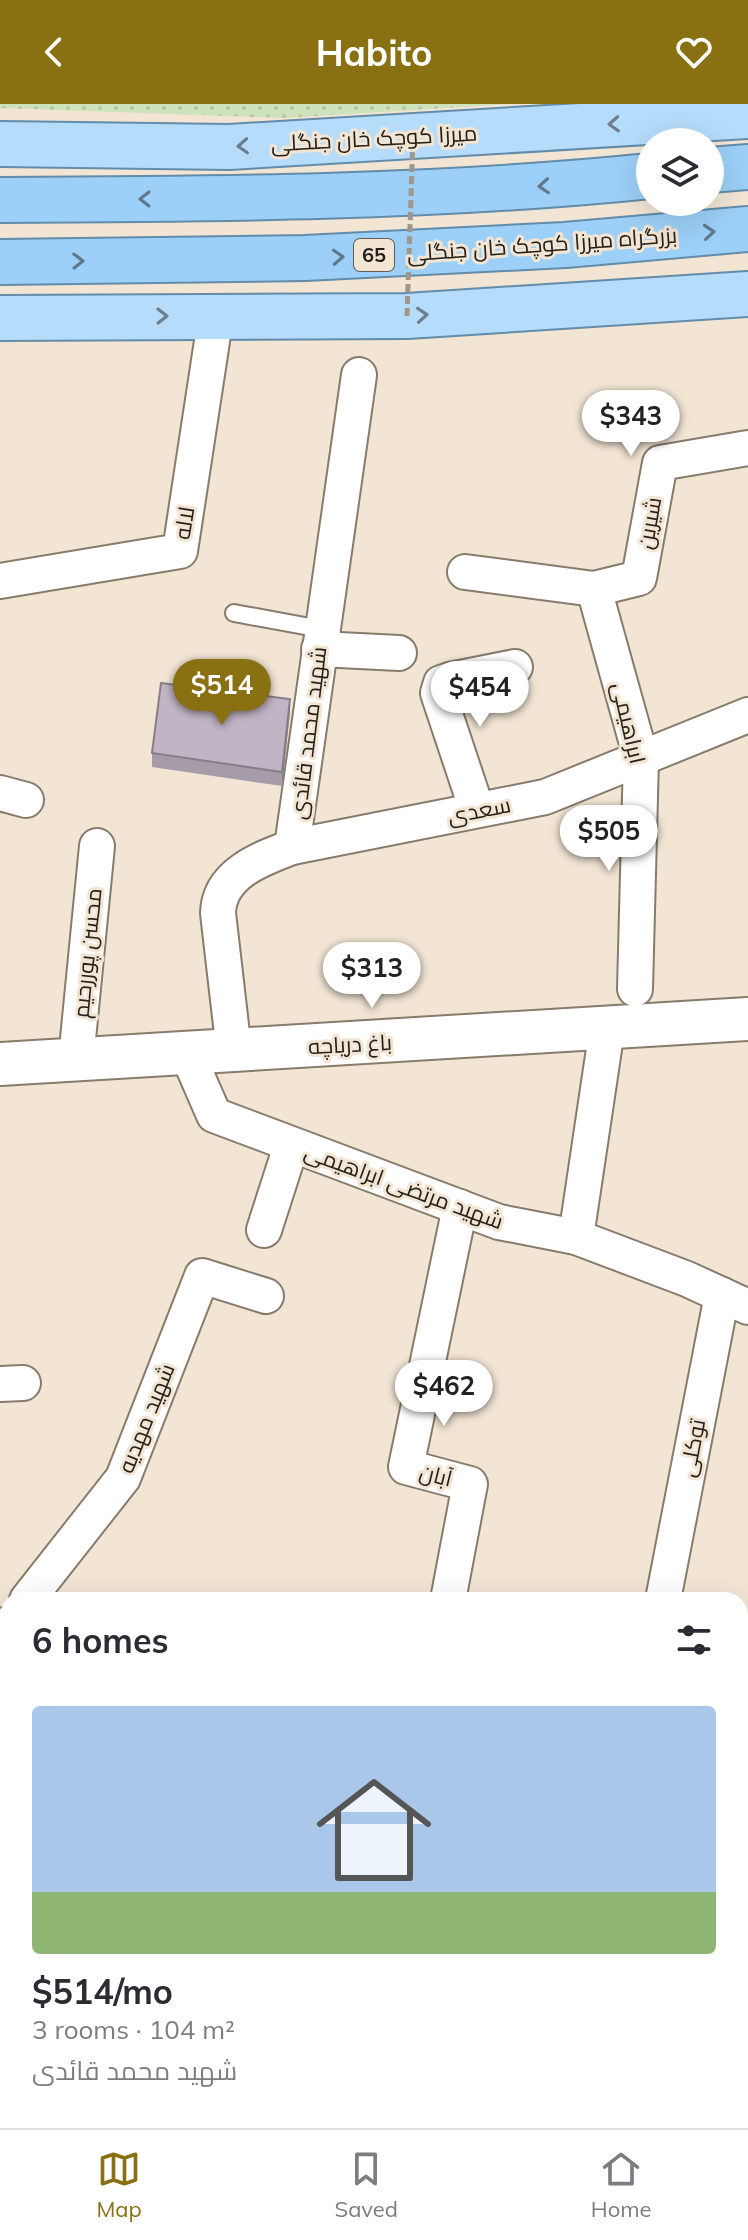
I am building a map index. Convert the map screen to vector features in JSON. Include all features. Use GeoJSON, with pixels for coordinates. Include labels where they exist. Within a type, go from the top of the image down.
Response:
{"type":"FeatureCollection","features":[{"type":"Feature","properties":{"kind":"highway"},"geometry":{"type":"LineString","coordinates":[[724,169],[748,167]]}},
{"type":"Feature","properties":{"kind":"highway"},"geometry":{"type":"LineString","coordinates":[[0,200],[291,198],[549,186],[636,177]]}},
{"type":"Feature","properties":{"kind":"highway","name":"بزرگراه میرزا کوچک خان جنگلی"},"geometry":{"type":"LineString","coordinates":[[0,262],[305,258],[565,245],[748,229]]}},
{"type":"Feature","properties":{"kind":"main road","name":"میرزا کوچک خان جنگلی"},"geometry":{"type":"LineString","coordinates":[[0,144],[229,147],[748,116]]}},
{"type":"Feature","properties":{"kind":"main road"},"geometry":{"type":"LineString","coordinates":[[0,318],[407,316],[748,294]]}},
{"type":"Feature","properties":{"kind":"street","name":"لاله"},"geometry":{"type":"LineString","coordinates":[[0,581],[180,551],[216,315]]}},
{"type":"Feature","properties":{"kind":"street","name":"شهید محمد قائدی"},"geometry":{"type":"LineString","coordinates":[[234,1051],[218,896],[240,871],[258,859],[292,847],[305,703],[320,639],[359,375]]}},
{"type":"Feature","properties":{"kind":"street","name":"شیرین"},"geometry":{"type":"LineString","coordinates":[[594,589],[639,578],[660,463],[748,448]]}},
{"type":"Feature","properties":{"kind":"street"},"geometry":{"type":"LineString","coordinates":[[465,572],[594,589]]}},
{"type":"Feature","properties":{"kind":"street","name":"ابراهیمی"},"geometry":{"type":"LineString","coordinates":[[594,589],[641,758],[635,989]]}},
{"type":"Feature","properties":{"kind":"street"},"geometry":{"type":"LineString","coordinates":[[320,639],[399,653]]}},
{"type":"Feature","properties":{"kind":"street"},"geometry":{"type":"LineString","coordinates":[[477,810],[438,693],[441,683],[515,667]]}},
{"type":"Feature","properties":{"kind":"street","name":"سعدی"},"geometry":{"type":"LineString","coordinates":[[292,847],[545,797],[748,715]]}},
{"type":"Feature","properties":{"kind":"street","name":"محسن پوررحیم"},"geometry":{"type":"LineString","coordinates":[[76,1059],[97,846]]}},
{"type":"Feature","properties":{"kind":"street","name":"باغ دریاچه"},"geometry":{"type":"LineString","coordinates":[[0,1064],[748,1019]]}},
{"type":"Feature","properties":{"kind":"street"},"geometry":{"type":"LineString","coordinates":[[576,1237],[607,1029]]}},
{"type":"Feature","properties":{"kind":"street","name":"شهید مرتضی ابراهیمی"},"geometry":{"type":"LineString","coordinates":[[187,1053],[214,1115],[499,1222],[576,1237],[735,1301]]}},
{"type":"Feature","properties":{"kind":"street"},"geometry":{"type":"LineString","coordinates":[[264,1230],[291,1146]]}},
{"type":"Feature","properties":{"kind":"street","name":"آبان"},"geometry":{"type":"LineString","coordinates":[[450,1592],[470,1484],[406,1467],[460,1207]]}},
{"type":"Feature","properties":{"kind":"street","name":"شهید مهدیه"},"geometry":{"type":"LineString","coordinates":[[33,1592],[123,1478],[202,1276],[266,1296]]}},
{"type":"Feature","properties":{"kind":"street","name":"توکلی"},"geometry":{"type":"LineString","coordinates":[[665,1592],[735,1301]]}},
{"type":"Feature","properties":{"kind":"lane"},"geometry":{"type":"LineString","coordinates":[[234,613],[320,639]]}},
{"type":"Feature","properties":{"kind":"path"},"geometry":{"type":"LineString","coordinates":[[407,316],[413,136]]}},
{"type":"Feature","properties":{"kind":"green space"},"geometry":{"type":"Polygon","coordinates":[[[0,104],[512,104],[286,118],[0,108],[0,104]]]}},
{"type":"Feature","properties":{"kind":"building"},"geometry":{"type":"Polygon","coordinates":[[[161,683],[290,699],[282,772],[152,753],[161,683]]]}}]}
